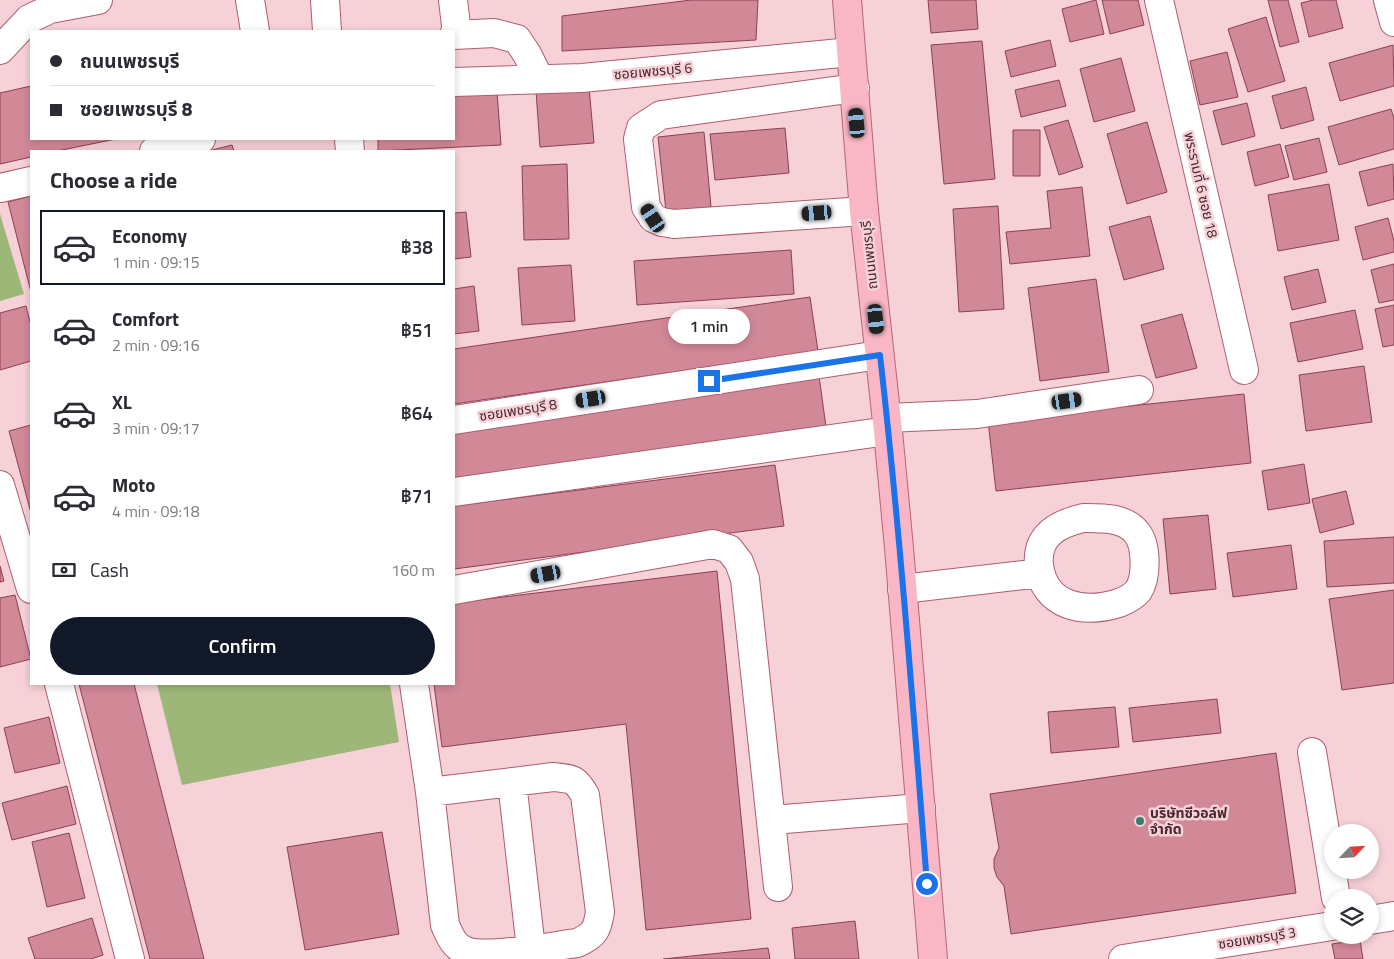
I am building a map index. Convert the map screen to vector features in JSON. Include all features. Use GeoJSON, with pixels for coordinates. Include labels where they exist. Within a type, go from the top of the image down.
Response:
{"type":"FeatureCollection","features":[{"type":"Feature","properties":{"kind":"main road","name":"ถนนเพชรบุรี"},"geometry":{"type":"LineString","coordinates":[[847,0],[864,211],[888,425],[933,959]]}},
{"type":"Feature","properties":{"kind":"street"},"geometry":{"type":"LineString","coordinates":[[0,50],[29,19],[50,9],[98,0]]}},
{"type":"Feature","properties":{"kind":"street"},"geometry":{"type":"LineString","coordinates":[[250,0],[255,30]]}},
{"type":"Feature","properties":{"kind":"street"},"geometry":{"type":"LineString","coordinates":[[325,0],[327,30]]}},
{"type":"Feature","properties":{"kind":"street"},"geometry":{"type":"LineString","coordinates":[[453,0],[456,35],[494,33],[517,40],[527,54],[539,78]]}},
{"type":"Feature","properties":{"kind":"street","name":"พระรามที่ 6 ซอย 18"},"geometry":{"type":"LineString","coordinates":[[1159,0],[1244,370]]}},
{"type":"Feature","properties":{"kind":"street"},"geometry":{"type":"LineString","coordinates":[[1388,0],[1394,22]]}},
{"type":"Feature","properties":{"kind":"street","name":"ซอยเพชรบุรี 6"},"geometry":{"type":"LineString","coordinates":[[455,82],[582,78],[851,52]]}},
{"type":"Feature","properties":{"kind":"street"},"geometry":{"type":"LineString","coordinates":[[854,88],[661,115],[641,128],[638,140],[646,207],[653,218],[662,222],[674,224],[864,211]]}},
{"type":"Feature","properties":{"kind":"street"},"geometry":{"type":"LineString","coordinates":[[158,150],[197,140]]}},
{"type":"Feature","properties":{"kind":"street"},"geometry":{"type":"LineString","coordinates":[[0,188],[30,181]]}},
{"type":"Feature","properties":{"kind":"street","name":"ซอยเพชรบุรี 8"},"geometry":{"type":"LineString","coordinates":[[455,420],[880,355]]}},
{"type":"Feature","properties":{"kind":"street"},"geometry":{"type":"LineString","coordinates":[[455,492],[888,425],[1139,390]]}},
{"type":"Feature","properties":{"kind":"street"},"geometry":{"type":"LineString","coordinates":[[0,485],[30,586]]}},
{"type":"Feature","properties":{"kind":"street"},"geometry":{"type":"LineString","coordinates":[[455,590],[713,544],[729,549],[739,562],[745,580],[778,887]]}},
{"type":"Feature","properties":{"kind":"street"},"geometry":{"type":"LineString","coordinates":[[902,589],[1040,573]]}},
{"type":"Feature","properties":{"kind":"street"},"geometry":{"type":"LineString","coordinates":[[59,685],[130,959]]}},
{"type":"Feature","properties":{"kind":"street"},"geometry":{"type":"LineString","coordinates":[[414,685],[430,792],[445,925],[453,942],[466,951],[484,954],[576,942],[590,937],[597,927],[600,912],[585,795],[578,783],[568,778],[553,777],[430,792]]}},
{"type":"Feature","properties":{"kind":"street"},"geometry":{"type":"LineString","coordinates":[[1312,752],[1335,889]]}},
{"type":"Feature","properties":{"kind":"street"},"geometry":{"type":"LineString","coordinates":[[512,782],[531,949]]}},
{"type":"Feature","properties":{"kind":"street"},"geometry":{"type":"LineString","coordinates":[[772,820],[921,808]]}},
{"type":"Feature","properties":{"kind":"street"},"geometry":{"type":"LineString","coordinates":[[1379,918],[1394,916]]}},
{"type":"Feature","properties":{"kind":"street","name":"ซอยเพชรบุรี 3"},"geometry":{"type":"LineString","coordinates":[[1122,959],[1324,927]]}},
{"type":"Feature","properties":{"kind":"green space"},"geometry":{"type":"Polygon","coordinates":[[[0,214],[24,294],[0,301],[0,214]]]}},
{"type":"Feature","properties":{"kind":"green space"},"geometry":{"type":"Polygon","coordinates":[[[157,685],[390,685],[399,742],[182,785],[157,685]]]}},
{"type":"Feature","properties":{"kind":"building"},"geometry":{"type":"Polygon","coordinates":[[[691,0],[758,0],[756,40],[562,51],[562,16],[691,0]]]}},
{"type":"Feature","properties":{"kind":"building"},"geometry":{"type":"Polygon","coordinates":[[[928,0],[976,0],[978,29],[931,33],[928,0]]]}},
{"type":"Feature","properties":{"kind":"building"},"geometry":{"type":"Polygon","coordinates":[[[1096,0],[1104,34],[1070,42],[1062,9],[1096,0]]]}},
{"type":"Feature","properties":{"kind":"building"},"geometry":{"type":"Polygon","coordinates":[[[1102,0],[1138,0],[1144,25],[1110,34],[1102,0]]]}},
{"type":"Feature","properties":{"kind":"building"},"geometry":{"type":"Polygon","coordinates":[[[1268,0],[1288,0],[1299,42],[1280,47],[1268,0]]]}},
{"type":"Feature","properties":{"kind":"building"},"geometry":{"type":"Polygon","coordinates":[[[1313,0],[1336,0],[1343,28],[1309,37],[1301,3],[1313,0]]]}},
{"type":"Feature","properties":{"kind":"building"},"geometry":{"type":"Polygon","coordinates":[[[1266,17],[1285,81],[1248,92],[1228,29],[1266,17]]]}},
{"type":"Feature","properties":{"kind":"building"},"geometry":{"type":"Polygon","coordinates":[[[1050,40],[1056,66],[1011,77],[1005,51],[1050,40]]]}},
{"type":"Feature","properties":{"kind":"building"},"geometry":{"type":"Polygon","coordinates":[[[982,41],[995,179],[944,184],[931,45],[982,41]]]}},
{"type":"Feature","properties":{"kind":"building"},"geometry":{"type":"Polygon","coordinates":[[[1393,45],[1394,86],[1340,101],[1329,63],[1393,45]]]}},
{"type":"Feature","properties":{"kind":"building"},"geometry":{"type":"Polygon","coordinates":[[[1227,52],[1238,97],[1200,105],[1190,61],[1227,52]]]}},
{"type":"Feature","properties":{"kind":"building"},"geometry":{"type":"Polygon","coordinates":[[[1121,58],[1135,111],[1094,122],[1080,69],[1121,58]]]}},
{"type":"Feature","properties":{"kind":"building"},"geometry":{"type":"Polygon","coordinates":[[[1059,80],[1066,106],[1021,117],[1015,90],[1059,80]]]}},
{"type":"Feature","properties":{"kind":"building"},"geometry":{"type":"Polygon","coordinates":[[[30,86],[30,140],[111,140],[62,150],[30,150],[30,157],[0,164],[0,93],[30,86]]]}},
{"type":"Feature","properties":{"kind":"building"},"geometry":{"type":"Polygon","coordinates":[[[589,87],[594,143],[540,147],[536,91],[589,87]]]}},
{"type":"Feature","properties":{"kind":"building"},"geometry":{"type":"Polygon","coordinates":[[[1306,87],[1314,120],[1281,129],[1272,96],[1306,87]]]}},
{"type":"Feature","properties":{"kind":"building"},"geometry":{"type":"Polygon","coordinates":[[[497,92],[501,145],[378,150],[378,140],[455,140],[455,95],[497,92]]]}},
{"type":"Feature","properties":{"kind":"building"},"geometry":{"type":"Polygon","coordinates":[[[1247,103],[1255,136],[1222,145],[1213,111],[1247,103]]]}},
{"type":"Feature","properties":{"kind":"building"},"geometry":{"type":"Polygon","coordinates":[[[1391,109],[1394,118],[1394,149],[1339,165],[1328,127],[1391,109]]]}},
{"type":"Feature","properties":{"kind":"building"},"geometry":{"type":"Polygon","coordinates":[[[1068,120],[1083,167],[1059,175],[1044,127],[1068,120]]]}},
{"type":"Feature","properties":{"kind":"building"},"geometry":{"type":"Polygon","coordinates":[[[1147,122],[1167,192],[1127,204],[1107,134],[1147,122]]]}},
{"type":"Feature","properties":{"kind":"building"},"geometry":{"type":"Polygon","coordinates":[[[785,128],[789,173],[715,180],[710,134],[785,128]]]}},
{"type":"Feature","properties":{"kind":"building"},"geometry":{"type":"Polygon","coordinates":[[[1013,130],[1040,130],[1040,176],[1013,176],[1013,130]]]}},
{"type":"Feature","properties":{"kind":"building"},"geometry":{"type":"Polygon","coordinates":[[[704,132],[711,207],[666,211],[658,137],[704,132]]]}},
{"type":"Feature","properties":{"kind":"building"},"geometry":{"type":"Polygon","coordinates":[[[1319,138],[1327,172],[1294,180],[1285,146],[1319,138]]]}},
{"type":"Feature","properties":{"kind":"building"},"geometry":{"type":"Polygon","coordinates":[[[1280,144],[1289,177],[1255,186],[1247,152],[1280,144]]]}},
{"type":"Feature","properties":{"kind":"building"},"geometry":{"type":"Polygon","coordinates":[[[232,145],[234,150],[212,150],[232,145]]]}},
{"type":"Feature","properties":{"kind":"building"},"geometry":{"type":"Polygon","coordinates":[[[567,164],[569,239],[524,240],[522,166],[567,164]]]}},
{"type":"Feature","properties":{"kind":"building"},"geometry":{"type":"Polygon","coordinates":[[[1393,164],[1394,199],[1368,206],[1359,172],[1393,164]]]}},
{"type":"Feature","properties":{"kind":"building"},"geometry":{"type":"Polygon","coordinates":[[[1329,184],[1339,240],[1278,251],[1268,195],[1329,184]]]}},
{"type":"Feature","properties":{"kind":"building"},"geometry":{"type":"Polygon","coordinates":[[[1082,187],[1090,256],[1010,264],[1006,232],[1051,228],[1047,191],[1082,187]]]}},
{"type":"Feature","properties":{"kind":"building"},"geometry":{"type":"Polygon","coordinates":[[[30,196],[30,288],[8,202],[30,196]]]}},
{"type":"Feature","properties":{"kind":"building"},"geometry":{"type":"Polygon","coordinates":[[[998,206],[1004,309],[959,312],[953,209],[998,206]]]}},
{"type":"Feature","properties":{"kind":"building"},"geometry":{"type":"Polygon","coordinates":[[[466,212],[471,257],[455,259],[455,213],[466,212]]]}},
{"type":"Feature","properties":{"kind":"building"},"geometry":{"type":"Polygon","coordinates":[[[1150,216],[1164,269],[1124,280],[1109,227],[1150,216]]]}},
{"type":"Feature","properties":{"kind":"building"},"geometry":{"type":"Polygon","coordinates":[[[1388,218],[1394,241],[1394,252],[1363,260],[1355,227],[1388,218]]]}},
{"type":"Feature","properties":{"kind":"building"},"geometry":{"type":"Polygon","coordinates":[[[791,250],[794,294],[637,305],[634,261],[791,250]]]}},
{"type":"Feature","properties":{"kind":"building"},"geometry":{"type":"Polygon","coordinates":[[[1394,264],[1394,300],[1379,303],[1371,270],[1394,264]]]}},
{"type":"Feature","properties":{"kind":"building"},"geometry":{"type":"Polygon","coordinates":[[[571,265],[575,321],[522,325],[518,268],[571,265]]]}},
{"type":"Feature","properties":{"kind":"building"},"geometry":{"type":"Polygon","coordinates":[[[1318,269],[1326,302],[1292,310],[1284,277],[1318,269]]]}},
{"type":"Feature","properties":{"kind":"building"},"geometry":{"type":"Polygon","coordinates":[[[1096,279],[1109,372],[1040,381],[1028,288],[1096,279]]]}},
{"type":"Feature","properties":{"kind":"building"},"geometry":{"type":"Polygon","coordinates":[[[474,286],[479,331],[455,334],[455,289],[474,286]]]}},
{"type":"Feature","properties":{"kind":"building"},"geometry":{"type":"Polygon","coordinates":[[[810,297],[818,351],[455,404],[455,349],[810,297]]]}},
{"type":"Feature","properties":{"kind":"building"},"geometry":{"type":"Polygon","coordinates":[[[1394,305],[1394,345],[1383,347],[1375,309],[1394,305]]]}},
{"type":"Feature","properties":{"kind":"building"},"geometry":{"type":"Polygon","coordinates":[[[26,306],[30,322],[30,361],[0,370],[0,313],[26,306]]]}},
{"type":"Feature","properties":{"kind":"building"},"geometry":{"type":"Polygon","coordinates":[[[1355,310],[1363,349],[1298,362],[1290,323],[1355,310]]]}},
{"type":"Feature","properties":{"kind":"building"},"geometry":{"type":"Polygon","coordinates":[[[1182,314],[1197,368],[1156,378],[1141,325],[1182,314]]]}},
{"type":"Feature","properties":{"kind":"building"},"geometry":{"type":"Polygon","coordinates":[[[1364,366],[1372,422],[1306,431],[1299,375],[1364,366]]]}},
{"type":"Feature","properties":{"kind":"building"},"geometry":{"type":"Polygon","coordinates":[[[819,376],[826,427],[455,479],[455,428],[819,376]]]}},
{"type":"Feature","properties":{"kind":"building"},"geometry":{"type":"Polygon","coordinates":[[[1244,394],[1251,463],[996,491],[988,421],[1244,394]]]}},
{"type":"Feature","properties":{"kind":"building"},"geometry":{"type":"Polygon","coordinates":[[[30,425],[30,509],[9,431],[30,425]]]}},
{"type":"Feature","properties":{"kind":"building"},"geometry":{"type":"Polygon","coordinates":[[[1304,464],[1310,503],[1268,510],[1262,471],[1304,464]]]}},
{"type":"Feature","properties":{"kind":"building"},"geometry":{"type":"Polygon","coordinates":[[[775,465],[784,526],[455,569],[455,506],[775,465]]]}},
{"type":"Feature","properties":{"kind":"building"},"geometry":{"type":"Polygon","coordinates":[[[1346,491],[1354,524],[1320,533],[1312,499],[1346,491]]]}},
{"type":"Feature","properties":{"kind":"building"},"geometry":{"type":"Polygon","coordinates":[[[1208,515],[1216,589],[1170,594],[1163,519],[1208,515]]]}},
{"type":"Feature","properties":{"kind":"building"},"geometry":{"type":"Polygon","coordinates":[[[1394,537],[1394,583],[1327,587],[1324,541],[1394,537]]]}},
{"type":"Feature","properties":{"kind":"building"},"geometry":{"type":"Polygon","coordinates":[[[1291,545],[1297,589],[1233,597],[1227,553],[1291,545]]]}},
{"type":"Feature","properties":{"kind":"building"},"geometry":{"type":"Polygon","coordinates":[[[0,566],[4,581],[0,582],[0,566]]]}},
{"type":"Feature","properties":{"kind":"building"},"geometry":{"type":"Polygon","coordinates":[[[717,571],[751,919],[646,930],[626,724],[442,747],[434,685],[455,685],[455,603],[717,571]]]}},
{"type":"Feature","properties":{"kind":"building"},"geometry":{"type":"Polygon","coordinates":[[[1394,590],[1394,683],[1342,690],[1329,599],[1394,590]]]}},
{"type":"Feature","properties":{"kind":"building"},"geometry":{"type":"Polygon","coordinates":[[[15,595],[30,659],[0,667],[0,598],[15,595]]]}},
{"type":"Feature","properties":{"kind":"building"},"geometry":{"type":"Polygon","coordinates":[[[79,685],[134,685],[204,959],[150,959],[79,685]]]}},
{"type":"Feature","properties":{"kind":"building"},"geometry":{"type":"Polygon","coordinates":[[[1217,699],[1221,733],[1133,742],[1129,708],[1217,699]]]}},
{"type":"Feature","properties":{"kind":"building"},"geometry":{"type":"Polygon","coordinates":[[[1115,707],[1119,747],[1051,753],[1048,712],[1115,707]]]}},
{"type":"Feature","properties":{"kind":"building"},"geometry":{"type":"Polygon","coordinates":[[[49,717],[60,763],[15,773],[4,728],[49,717]]]}},
{"type":"Feature","properties":{"kind":"building","name":"บริษัทซีวอล์ฟ จำกัด"},"geometry":{"type":"Polygon","coordinates":[[[1276,753],[1296,893],[1011,934],[1004,886],[997,877],[994,868],[994,859],[999,848],[990,794],[1276,753]]]}},
{"type":"Feature","properties":{"kind":"building"},"geometry":{"type":"Polygon","coordinates":[[[67,786],[76,824],[12,840],[2,803],[67,786]]]}},
{"type":"Feature","properties":{"kind":"building"},"geometry":{"type":"Polygon","coordinates":[[[382,832],[399,934],[305,950],[287,847],[382,832]]]}},
{"type":"Feature","properties":{"kind":"building"},"geometry":{"type":"Polygon","coordinates":[[[69,833],[85,898],[47,907],[32,842],[69,833]]]}},
{"type":"Feature","properties":{"kind":"building"},"geometry":{"type":"Polygon","coordinates":[[[92,918],[103,955],[91,959],[35,959],[28,938],[92,918]]]}},
{"type":"Feature","properties":{"kind":"building"},"geometry":{"type":"Polygon","coordinates":[[[855,921],[859,959],[795,959],[792,928],[855,921]]]}},
{"type":"Feature","properties":{"kind":"building"},"geometry":{"type":"Polygon","coordinates":[[[1332,944],[1361,944],[1363,959],[1335,959],[1332,944]]]}},
{"type":"Feature","properties":{"kind":"building"},"geometry":{"type":"Polygon","coordinates":[[[768,948],[770,959],[663,959],[768,948]]]}},
{"type":"Feature","properties":{"kind":"place","name":"บริษัทซีวอล์ฟ จำกัด"},"geometry":{"type":"Point","coordinates":[1140,821]}},
{"type":"Feature","properties":{"kind":"route"},"geometry":{"type":"LineString","coordinates":[[709,381],[880,355],[899,548],[927,884]]}}]}
